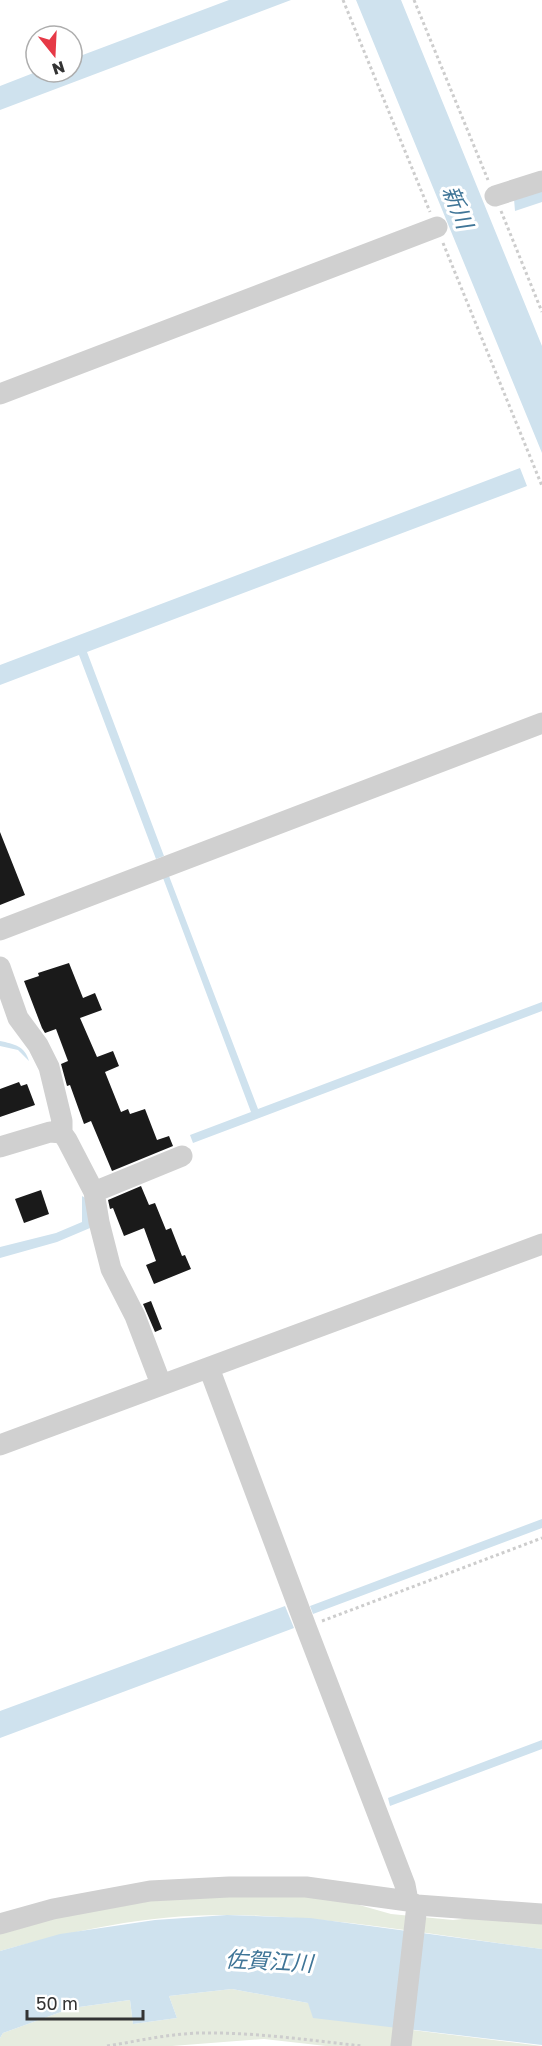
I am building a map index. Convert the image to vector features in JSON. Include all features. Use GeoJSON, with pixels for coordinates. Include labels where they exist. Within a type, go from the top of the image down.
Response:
{"type":"FeatureCollection","features":[{"type":"Feature","properties":{"kind":"street"},"geometry":{"type":"LineString","coordinates":[[495,196],[542,181]]}},
{"type":"Feature","properties":{"kind":"street"},"geometry":{"type":"LineString","coordinates":[[0,394],[437,227]]}},
{"type":"Feature","properties":{"kind":"street"},"geometry":{"type":"LineString","coordinates":[[0,930],[542,723]]}},
{"type":"Feature","properties":{"kind":"street"},"geometry":{"type":"LineString","coordinates":[[0,967],[18,1018],[38,1045],[49,1067],[62,1121],[62,1133],[77,1156],[94,1192],[111,1269],[135,1316],[161,1384]]}},
{"type":"Feature","properties":{"kind":"street"},"geometry":{"type":"LineString","coordinates":[[0,1147],[50,1132],[62,1133]]}},
{"type":"Feature","properties":{"kind":"street"},"geometry":{"type":"LineString","coordinates":[[94,1192],[182,1156]]}},
{"type":"Feature","properties":{"kind":"street"},"geometry":{"type":"LineString","coordinates":[[0,1445],[542,1244]]}},
{"type":"Feature","properties":{"kind":"street"},"geometry":{"type":"LineString","coordinates":[[209,1368],[412,1903],[401,2046]]}},
{"type":"Feature","properties":{"kind":"street"},"geometry":{"type":"LineString","coordinates":[[0,1924],[53,1909],[150,1891],[229,1887],[306,1887],[412,1903],[542,1914]]}},
{"type":"Feature","properties":{"kind":"path"},"geometry":{"type":"LineString","coordinates":[[343,0],[542,486]]}},
{"type":"Feature","properties":{"kind":"path"},"geometry":{"type":"LineString","coordinates":[[414,0],[542,312]]}},
{"type":"Feature","properties":{"kind":"path"},"geometry":{"type":"LineString","coordinates":[[306,1627],[542,1538]]}},
{"type":"Feature","properties":{"kind":"path"},"geometry":{"type":"LineString","coordinates":[[107,2046],[198,2033],[268,2035],[362,2046]]}},
{"type":"Feature","properties":{"kind":"shaded area"},"geometry":{"type":"Polygon","coordinates":[[[151,1896],[331,1897],[391,1914],[453,1920],[490,1916],[542,1920],[542,1949],[386,1927],[308,1919],[200,1915],[142,1920],[85,1930],[0,1951],[0,1929],[151,1896]]]}},
{"type":"Feature","properties":{"kind":"shaded area"},"geometry":{"type":"Polygon","coordinates":[[[232,1989],[308,2003],[412,2030],[542,2046],[326,2046],[264,2039],[172,2046],[0,2046],[3,2033],[72,2008],[130,2000],[133,2024],[177,2018],[169,1996],[232,1989]]]}},
{"type":"Feature","properties":{"kind":"water"},"geometry":{"type":"Polygon","coordinates":[[[229,0],[291,0],[84,78],[84,54],[229,0]]]}},
{"type":"Feature","properties":{"kind":"water","name":"新川"},"geometry":{"type":"Polygon","coordinates":[[[356,0],[401,0],[542,346],[542,453],[356,0]]]}},
{"type":"Feature","properties":{"kind":"water"},"geometry":{"type":"Polygon","coordinates":[[[24,77],[24,84],[69,84],[0,110],[0,86],[24,77]]]}},
{"type":"Feature","properties":{"kind":"water"},"geometry":{"type":"Polygon","coordinates":[[[542,190],[542,202],[515,211],[514,199],[542,190]]]}},
{"type":"Feature","properties":{"kind":"water"},"geometry":{"type":"Polygon","coordinates":[[[520,468],[527,486],[87,652],[164,856],[156,859],[79,655],[0,685],[0,665],[520,468]]]}},
{"type":"Feature","properties":{"kind":"water"},"geometry":{"type":"Polygon","coordinates":[[[169,876],[258,1109],[542,1002],[542,1011],[193,1143],[190,1135],[251,1112],[163,878],[169,876]]]}},
{"type":"Feature","properties":{"kind":"water"},"geometry":{"type":"Polygon","coordinates":[[[0,1041],[22,1049],[29,1061],[18,1050],[0,1046],[0,1041]]]}},
{"type":"Feature","properties":{"kind":"water"},"geometry":{"type":"Polygon","coordinates":[[[82,1196],[87,1199],[90,1228],[57,1242],[0,1258],[0,1247],[56,1233],[82,1222],[82,1196]]]}},
{"type":"Feature","properties":{"kind":"water"},"geometry":{"type":"Polygon","coordinates":[[[542,1519],[542,1528],[313,1614],[310,1606],[542,1519]]]}},
{"type":"Feature","properties":{"kind":"water"},"geometry":{"type":"Polygon","coordinates":[[[285,1606],[294,1628],[0,1738],[0,1711],[285,1606]]]}},
{"type":"Feature","properties":{"kind":"water"},"geometry":{"type":"Polygon","coordinates":[[[542,1740],[542,1749],[390,1806],[388,1798],[542,1740]]]}},
{"type":"Feature","properties":{"kind":"water","name":"佐賀江川"},"geometry":{"type":"Polygon","coordinates":[[[227,1915],[310,1918],[542,1949],[542,2045],[313,2018],[308,2003],[232,1989],[169,1996],[177,2018],[133,2024],[130,2000],[72,2008],[3,2033],[0,2038],[0,1951],[60,1934],[155,1920],[227,1915]]]}},
{"type":"Feature","properties":{"kind":"building"},"geometry":{"type":"Polygon","coordinates":[[[0,832],[25,895],[0,905],[0,832]]]}},
{"type":"Feature","properties":{"kind":"building"},"geometry":{"type":"Polygon","coordinates":[[[69,963],[83,998],[95,993],[102,1010],[80,1018],[97,1057],[113,1051],[119,1066],[105,1072],[121,1112],[128,1109],[130,1114],[145,1109],[157,1140],[169,1136],[173,1146],[112,1171],[91,1121],[84,1124],[70,1085],[67,1086],[61,1064],[68,1061],[56,1029],[45,1033],[24,981],[39,976],[38,973],[69,963]]]}},
{"type":"Feature","properties":{"kind":"building"},"geometry":{"type":"Polygon","coordinates":[[[19,1082],[21,1086],[27,1084],[35,1105],[0,1117],[0,1089],[19,1082]]]}},
{"type":"Feature","properties":{"kind":"building"},"geometry":{"type":"Polygon","coordinates":[[[141,1186],[149,1205],[155,1203],[166,1230],[171,1228],[182,1256],[185,1255],[191,1269],[154,1284],[146,1265],[156,1261],[144,1228],[124,1236],[113,1208],[110,1209],[108,1200],[141,1186]]]}},
{"type":"Feature","properties":{"kind":"building"},"geometry":{"type":"Polygon","coordinates":[[[41,1190],[49,1214],[24,1223],[15,1199],[41,1190]]]}},
{"type":"Feature","properties":{"kind":"building"},"geometry":{"type":"Polygon","coordinates":[[[151,1301],[162,1329],[155,1332],[143,1304],[151,1301]]]}}]}
